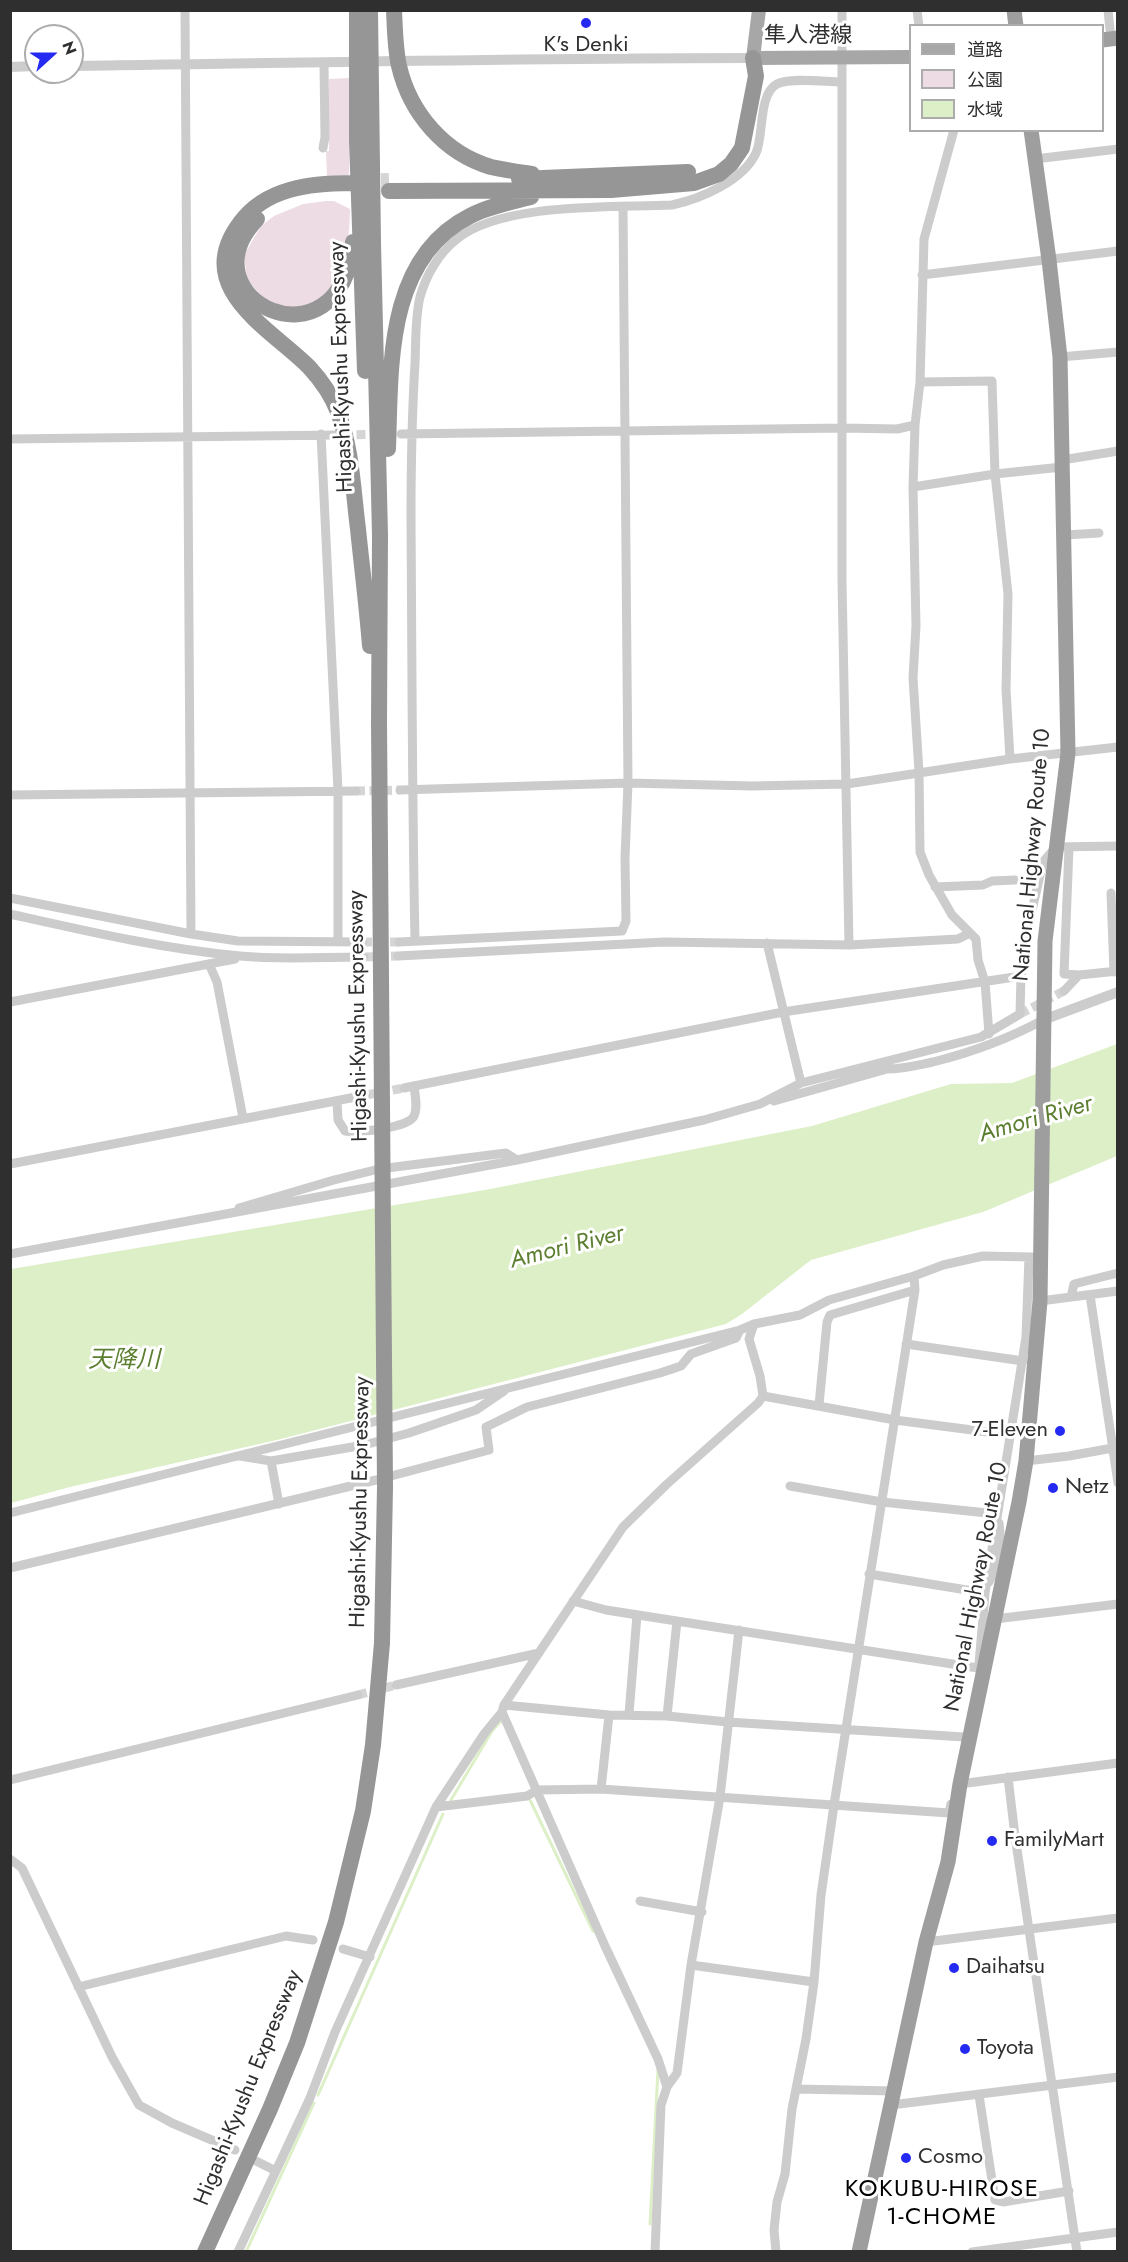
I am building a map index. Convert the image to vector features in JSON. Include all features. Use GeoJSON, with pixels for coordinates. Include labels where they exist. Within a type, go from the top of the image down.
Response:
{"type":"FeatureCollection","features":[{"type":"Feature","properties":{"kind":"highway","name":"Higashi-Kyushu Expressway"},"geometry":{"type":"LineString","coordinates":[[357,10],[363,49],[380,535],[379,722]]}},
{"type":"Feature","properties":{"kind":"highway","name":"Higashi-Kyushu Expressway"},"geometry":{"type":"LineString","coordinates":[[363,49],[370,10]]}},
{"type":"Feature","properties":{"kind":"highway"},"geometry":{"type":"LineString","coordinates":[[394,10],[396,47],[403,79],[414,105],[430,128],[464,155],[490,166],[560,184]]}},
{"type":"Feature","properties":{"kind":"highway"},"geometry":{"type":"LineString","coordinates":[[380,830],[369,638],[353,486],[344,429],[338,410],[318,378],[242,308],[226,277],[227,245],[244,217],[266,200],[298,187],[325,183],[368,187],[560,184],[611,190],[694,183],[718,174],[731,164],[742,148],[756,76],[753,58]]}},
{"type":"Feature","properties":{"kind":"highway","name":"Higashi-Kyushu Expressway"},"geometry":{"type":"LineString","coordinates":[[205,2252],[270,2109],[297,2043],[336,1922],[363,1811],[373,1745],[382,1643],[385,1487],[379,722],[368,187],[357,141],[364,85]]}},
{"type":"Feature","properties":{"kind":"highway","name":"National Highway Route 10"},"geometry":{"type":"LineString","coordinates":[[859,2252],[926,1942],[948,1862],[960,1784],[994,1619],[1004,1554],[1026,1461],[1040,1301],[1037,1253],[1045,941],[1063,848],[1068,753],[1060,357],[1031,132]]}},
{"type":"Feature","properties":{"kind":"highway"},"geometry":{"type":"LineString","coordinates":[[357,141],[353,247],[345,276],[336,292],[317,308],[294,315],[277,314],[254,301],[240,278],[237,261],[241,244],[252,224],[263,214],[290,201],[320,194],[368,187]]}},
{"type":"Feature","properties":{"kind":"highway"},"geometry":{"type":"LineString","coordinates":[[380,535],[388,462],[393,341],[408,282],[436,240],[456,224],[471,215],[497,205],[560,184]]}},
{"type":"Feature","properties":{"kind":"main road","name":"隼人港線"},"geometry":{"type":"LineString","coordinates":[[759,10],[753,58],[909,57]]}},
{"type":"Feature","properties":{"kind":"street"},"geometry":{"type":"LineString","coordinates":[[185,10],[191,934]]}},
{"type":"Feature","properties":{"kind":"street"},"geometry":{"type":"LineString","coordinates":[[842,10],[842,581],[849,945]]}},
{"type":"Feature","properties":{"kind":"street"},"geometry":{"type":"LineString","coordinates":[[1108,10],[1110,39]]}},
{"type":"Feature","properties":{"kind":"street"},"geometry":{"type":"LineString","coordinates":[[84,66],[753,58]]}},
{"type":"Feature","properties":{"kind":"street"},"geometry":{"type":"LineString","coordinates":[[323,148],[325,137],[324,64]]}},
{"type":"Feature","properties":{"kind":"street"},"geometry":{"type":"LineString","coordinates":[[415,940],[412,790],[411,434],[417,317],[420,297],[431,270],[449,246],[473,228],[502,217],[544,211],[678,203],[724,185],[744,170],[758,150],[766,97],[773,87],[784,82],[841,82]]}},
{"type":"Feature","properties":{"kind":"street"},"geometry":{"type":"LineString","coordinates":[[953,132],[924,239],[920,382],[915,425],[913,487],[916,616],[913,678],[919,772],[920,852],[935,887],[952,915],[976,939],[978,960],[985,982],[989,1034]]}},
{"type":"Feature","properties":{"kind":"street"},"geometry":{"type":"LineString","coordinates":[[1035,159],[1118,149]]}},
{"type":"Feature","properties":{"kind":"street"},"geometry":{"type":"LineString","coordinates":[[623,207],[628,587],[626,921],[622,931],[401,941],[400,956],[664,942],[849,945],[958,939],[970,933]]}},
{"type":"Feature","properties":{"kind":"street"},"geometry":{"type":"LineString","coordinates":[[922,275],[1118,251]]}},
{"type":"Feature","properties":{"kind":"street"},"geometry":{"type":"LineString","coordinates":[[1060,357],[1118,352]]}},
{"type":"Feature","properties":{"kind":"street"},"geometry":{"type":"LineString","coordinates":[[920,382],[992,381],[995,474],[1008,594],[1006,689],[1010,759]]}},
{"type":"Feature","properties":{"kind":"street"},"geometry":{"type":"LineString","coordinates":[[401,434],[897,429],[915,425]]}},
{"type":"Feature","properties":{"kind":"street"},"geometry":{"type":"LineString","coordinates":[[321,434],[338,791],[338,942]]}},
{"type":"Feature","properties":{"kind":"street"},"geometry":{"type":"LineString","coordinates":[[10,439],[338,435]]}},
{"type":"Feature","properties":{"kind":"street"},"geometry":{"type":"LineString","coordinates":[[913,487],[1062,463],[1118,451]]}},
{"type":"Feature","properties":{"kind":"street"},"geometry":{"type":"LineString","coordinates":[[1065,535],[1099,532]]}},
{"type":"Feature","properties":{"kind":"street"},"geometry":{"type":"LineString","coordinates":[[400,790],[628,783],[752,786],[847,784],[1010,759],[1118,747]]}},
{"type":"Feature","properties":{"kind":"street"},"geometry":{"type":"LineString","coordinates":[[10,795],[356,791]]}},
{"type":"Feature","properties":{"kind":"street"},"geometry":{"type":"LineString","coordinates":[[759,1104],[801,1083],[989,1034],[1020,1014],[1021,976],[1043,862],[1063,848],[1118,846]]}},
{"type":"Feature","properties":{"kind":"street"},"geometry":{"type":"LineString","coordinates":[[1063,848],[1064,974],[1116,972],[1111,893]]}},
{"type":"Feature","properties":{"kind":"street"},"geometry":{"type":"LineString","coordinates":[[935,887],[983,885],[992,881],[1015,880]]}},
{"type":"Feature","properties":{"kind":"street"},"geometry":{"type":"LineString","coordinates":[[10,898],[191,934],[238,941],[363,942]]}},
{"type":"Feature","properties":{"kind":"street"},"geometry":{"type":"LineString","coordinates":[[10,914],[201,952],[243,957],[364,957]]}},
{"type":"Feature","properties":{"kind":"street"},"geometry":{"type":"LineString","coordinates":[[767,943],[801,1083]]}},
{"type":"Feature","properties":{"kind":"street"},"geometry":{"type":"LineString","coordinates":[[10,1002],[243,957]]}},
{"type":"Feature","properties":{"kind":"street"},"geometry":{"type":"LineString","coordinates":[[209,964],[217,982],[243,1119]]}},
{"type":"Feature","properties":{"kind":"street"},"geometry":{"type":"LineString","coordinates":[[1064,991],[1079,975]]}},
{"type":"Feature","properties":{"kind":"street"},"geometry":{"type":"LineString","coordinates":[[337,1101],[338,1120],[345,1131],[354,1133],[379,1129],[406,1123],[413,1118],[416,1110],[409,1087],[783,1011],[1021,976]]}},
{"type":"Feature","properties":{"kind":"street"},"geometry":{"type":"LineString","coordinates":[[10,1254],[225,1216],[344,1191],[517,1160],[704,1120],[812,1092],[887,1069],[902,1069],[983,1048],[1043,1020],[1118,992]]}},
{"type":"Feature","properties":{"kind":"street"},"geometry":{"type":"LineString","coordinates":[[954,1044],[983,1048]]}},
{"type":"Feature","properties":{"kind":"street"},"geometry":{"type":"LineString","coordinates":[[10,1164],[366,1095]]}},
{"type":"Feature","properties":{"kind":"street"},"geometry":{"type":"LineString","coordinates":[[225,1216],[246,1205],[379,1169],[506,1153],[517,1160]]}},
{"type":"Feature","properties":{"kind":"street"},"geometry":{"type":"LineString","coordinates":[[10,1513],[740,1330],[754,1324],[800,1315],[829,1300],[914,1276],[943,1265],[983,1256],[1037,1253],[1023,1361],[997,1514],[978,1668],[950,1813],[601,1789],[537,1790],[527,1796],[436,1807]]}},
{"type":"Feature","properties":{"kind":"street"},"geometry":{"type":"LineString","coordinates":[[1071,1297],[1074,1284],[1118,1273]]}},
{"type":"Feature","properties":{"kind":"street"},"geometry":{"type":"LineString","coordinates":[[776,2252],[774,2230],[776,2211],[786,2174],[792,2109],[807,2038],[834,1805],[915,1290],[914,1276]]}},
{"type":"Feature","properties":{"kind":"street"},"geometry":{"type":"LineString","coordinates":[[819,1405],[827,1322],[830,1315],[915,1290]]}},
{"type":"Feature","properties":{"kind":"street"},"geometry":{"type":"LineString","coordinates":[[1040,1301],[1118,1291]]}},
{"type":"Feature","properties":{"kind":"street"},"geometry":{"type":"LineString","coordinates":[[1090,1294],[1115,1447],[1118,1483]]}},
{"type":"Feature","properties":{"kind":"street"},"geometry":{"type":"LineString","coordinates":[[238,2252],[310,2098],[335,2032],[436,1807],[623,1527],[763,1396],[760,1376],[749,1339],[754,1324]]}},
{"type":"Feature","properties":{"kind":"street"},"geometry":{"type":"LineString","coordinates":[[10,1568],[279,1504],[489,1450],[486,1427],[527,1407],[681,1366],[691,1354],[736,1338],[740,1330]]}},
{"type":"Feature","properties":{"kind":"street"},"geometry":{"type":"LineString","coordinates":[[906,1344],[1023,1361]]}},
{"type":"Feature","properties":{"kind":"street"},"geometry":{"type":"LineString","coordinates":[[236,1456],[271,1461],[364,1445],[409,1433],[476,1410],[511,1386]]}},
{"type":"Feature","properties":{"kind":"street"},"geometry":{"type":"LineString","coordinates":[[763,1396],[895,1420],[1011,1435]]}},
{"type":"Feature","properties":{"kind":"street"},"geometry":{"type":"LineString","coordinates":[[1026,1461],[1115,1447]]}},
{"type":"Feature","properties":{"kind":"street"},"geometry":{"type":"LineString","coordinates":[[271,1461],[279,1504]]}},
{"type":"Feature","properties":{"kind":"street"},"geometry":{"type":"LineString","coordinates":[[790,1486],[882,1502],[997,1514]]}},
{"type":"Feature","properties":{"kind":"street"},"geometry":{"type":"LineString","coordinates":[[986,1593],[1004,1554],[997,1514]]}},
{"type":"Feature","properties":{"kind":"street"},"geometry":{"type":"LineString","coordinates":[[869,1574],[986,1593]]}},
{"type":"Feature","properties":{"kind":"street"},"geometry":{"type":"LineString","coordinates":[[573,1601],[606,1610],[978,1668]]}},
{"type":"Feature","properties":{"kind":"street"},"geometry":{"type":"LineString","coordinates":[[994,1619],[1118,1604]]}},
{"type":"Feature","properties":{"kind":"street"},"geometry":{"type":"LineString","coordinates":[[629,1714],[637,1615]]}},
{"type":"Feature","properties":{"kind":"street"},"geometry":{"type":"LineString","coordinates":[[667,1716],[677,1621]]}},
{"type":"Feature","properties":{"kind":"street"},"geometry":{"type":"LineString","coordinates":[[655,2252],[661,2105],[667,2087],[677,2073],[691,1965],[702,1912],[720,1797],[739,1630]]}},
{"type":"Feature","properties":{"kind":"street"},"geometry":{"type":"LineString","coordinates":[[396,1685],[539,1653]]}},
{"type":"Feature","properties":{"kind":"street"},"geometry":{"type":"LineString","coordinates":[[10,1780],[358,1695]]}},
{"type":"Feature","properties":{"kind":"street"},"geometry":{"type":"LineString","coordinates":[[503,1709],[667,1716],[964,1737]]}},
{"type":"Feature","properties":{"kind":"street"},"geometry":{"type":"LineString","coordinates":[[503,1709],[605,1946],[658,2059],[667,2087]]}},
{"type":"Feature","properties":{"kind":"street"},"geometry":{"type":"LineString","coordinates":[[601,1789],[609,1715]]}},
{"type":"Feature","properties":{"kind":"street"},"geometry":{"type":"LineString","coordinates":[[960,1784],[1118,1763]]}},
{"type":"Feature","properties":{"kind":"street"},"geometry":{"type":"LineString","coordinates":[[1008,1777],[1077,2252]]}},
{"type":"Feature","properties":{"kind":"street"},"geometry":{"type":"LineString","coordinates":[[10,1858],[22,1868],[112,2057],[140,2105],[172,2123],[234,2150]]}},
{"type":"Feature","properties":{"kind":"street"},"geometry":{"type":"LineString","coordinates":[[640,1901],[702,1912]]}},
{"type":"Feature","properties":{"kind":"street"},"geometry":{"type":"LineString","coordinates":[[926,1942],[1118,1918]]}},
{"type":"Feature","properties":{"kind":"street"},"geometry":{"type":"LineString","coordinates":[[78,1987],[286,1936],[313,1940]]}},
{"type":"Feature","properties":{"kind":"street"},"geometry":{"type":"LineString","coordinates":[[343,1949],[370,1957]]}},
{"type":"Feature","properties":{"kind":"street"},"geometry":{"type":"LineString","coordinates":[[691,1965],[814,1983]]}},
{"type":"Feature","properties":{"kind":"street"},"geometry":{"type":"LineString","coordinates":[[796,2090],[892,2098],[979,2095],[1118,2077]]}},
{"type":"Feature","properties":{"kind":"street"},"geometry":{"type":"LineString","coordinates":[[979,2095],[995,2200],[1003,2202],[1069,2191]]}},
{"type":"Feature","properties":{"kind":"street"},"geometry":{"type":"LineString","coordinates":[[256,2161],[276,2171]]}},
{"type":"Feature","properties":{"kind":"street"},"geometry":{"type":"LineString","coordinates":[[972,2252],[1118,2232]]}},
{"type":"Feature","properties":{"kind":"green space"},"geometry":{"type":"Polygon","coordinates":[[[350,78],[349,175],[327,176],[329,79],[350,78]]]}},
{"type":"Feature","properties":{"kind":"green space"},"geometry":{"type":"Polygon","coordinates":[[[334,201],[350,209],[345,252],[335,281],[316,302],[302,307],[269,304],[247,280],[244,255],[261,226],[274,216],[303,204],[334,201]]]}},
{"type":"Feature","properties":{"kind":"water","name":"天降川"},"geometry":{"type":"Polygon","coordinates":[[[1117,1044],[1117,1156],[983,1212],[811,1260],[726,1324],[281,1439],[70,1487],[11,1503],[11,1269],[485,1190],[812,1126],[951,1084],[1012,1083],[1117,1044]]]}},
{"type":"Feature","properties":{"kind":"waterway"},"geometry":{"type":"LineString","coordinates":[[451,1800],[492,1731],[502,1720],[503,1722]]}},
{"type":"Feature","properties":{"kind":"waterway"},"geometry":{"type":"LineString","coordinates":[[530,1800],[593,1931]]}},
{"type":"Feature","properties":{"kind":"waterway"},"geometry":{"type":"LineString","coordinates":[[318,2095],[443,1814]]}},
{"type":"Feature","properties":{"kind":"waterway"},"geometry":{"type":"LineString","coordinates":[[650,2224],[658,2070]]}},
{"type":"Feature","properties":{"kind":"waterway"},"geometry":{"type":"LineString","coordinates":[[246,2252],[314,2103]]}},
{"type":"Feature","properties":{"kind":"tunnel"},"geometry":{"type":"LineString","coordinates":[[357,182],[389,181]]}},
{"type":"Feature","properties":{"kind":"tunnel"},"geometry":{"type":"LineString","coordinates":[[343,435],[380,434]]}},
{"type":"Feature","properties":{"kind":"tunnel"},"geometry":{"type":"LineString","coordinates":[[356,791],[400,790]]}},
{"type":"Feature","properties":{"kind":"tunnel"},"geometry":{"type":"LineString","coordinates":[[363,942],[399,942]]}},
{"type":"Feature","properties":{"kind":"tunnel"},"geometry":{"type":"LineString","coordinates":[[364,957],[398,956]]}},
{"type":"Feature","properties":{"kind":"tunnel"},"geometry":{"type":"LineString","coordinates":[[1020,1014],[1064,991]]}},
{"type":"Feature","properties":{"kind":"tunnel"},"geometry":{"type":"LineString","coordinates":[[366,1095],[404,1088]]}},
{"type":"Feature","properties":{"kind":"tunnel"},"geometry":{"type":"LineString","coordinates":[[358,1695],[396,1685]]}},
{"type":"Feature","properties":{"kind":"place","name":"K's Denki"},"geometry":{"type":"Point","coordinates":[586,23]}},
{"type":"Feature","properties":{"kind":"place","name":"7-Eleven"},"geometry":{"type":"Point","coordinates":[1060,1431]}},
{"type":"Feature","properties":{"kind":"place","name":"Netz"},"geometry":{"type":"Point","coordinates":[1053,1488]}},
{"type":"Feature","properties":{"kind":"place","name":"FamilyMart"},"geometry":{"type":"Point","coordinates":[992,1841]}},
{"type":"Feature","properties":{"kind":"place","name":"Daihatsu"},"geometry":{"type":"Point","coordinates":[954,1968]}},
{"type":"Feature","properties":{"kind":"place","name":"Toyota"},"geometry":{"type":"Point","coordinates":[965,2049]}},
{"type":"Feature","properties":{"kind":"place","name":"Cosmo"},"geometry":{"type":"Point","coordinates":[906,2158]}},
{"type":"Feature","properties":{"kind":"district","name":"KOKUBU-HIROSE 1-CHOME"},"geometry":{"type":"Point","coordinates":[942,2204]}},
{"type":"Feature","properties":{"kind":"water label","name":"Amori River"},"geometry":{"type":"Point","coordinates":[1036,1120]}},
{"type":"Feature","properties":{"kind":"water label","name":"Amori River"},"geometry":{"type":"Point","coordinates":[567,1248]}}]}
